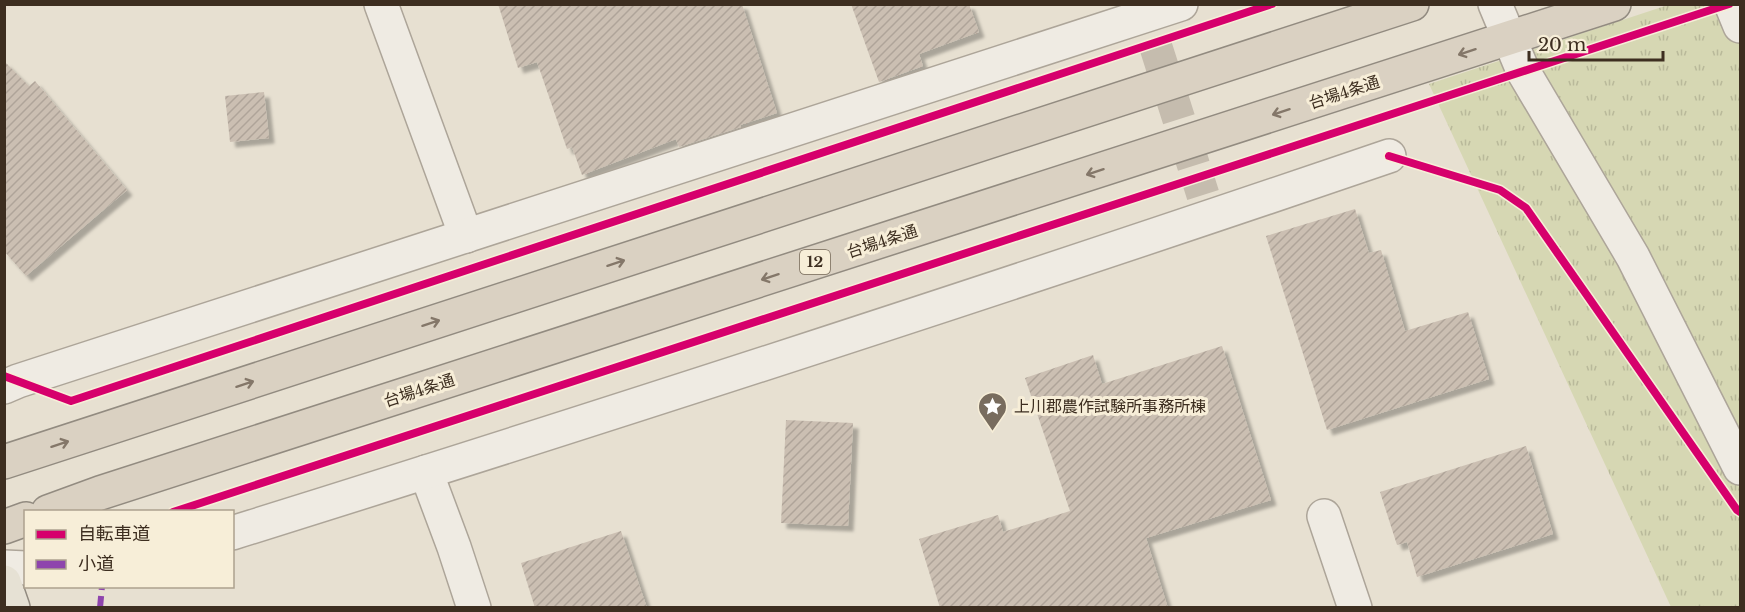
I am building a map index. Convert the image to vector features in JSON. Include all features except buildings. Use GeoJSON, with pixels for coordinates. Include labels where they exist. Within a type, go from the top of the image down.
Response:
{"type":"FeatureCollection","features":[{"type":"Feature","properties":{"kind":"highway"},"geometry":{"type":"LineString","coordinates":[[4,462],[1412,4]]}},
{"type":"Feature","properties":{"kind":"highway","name":"台場4条通"},"geometry":{"type":"LineString","coordinates":[[54,510],[1614,4]]}},
{"type":"Feature","properties":{"kind":"highway"},"geometry":{"type":"LineString","coordinates":[[4,527],[24,520]]}},
{"type":"Feature","properties":{"kind":"main road"},"geometry":{"type":"LineString","coordinates":[[4,582],[13,608]]}},
{"type":"Feature","properties":{"kind":"street"},"geometry":{"type":"LineString","coordinates":[[381,4],[466,236]]}},
{"type":"Feature","properties":{"kind":"street"},"geometry":{"type":"LineString","coordinates":[[4,387],[466,236],[1140,22],[1182,4]]}},
{"type":"Feature","properties":{"kind":"street"},"geometry":{"type":"LineString","coordinates":[[1495,4],[1523,71],[1633,257],[1740,468]]}},
{"type":"Feature","properties":{"kind":"street"},"geometry":{"type":"LineString","coordinates":[[1731,4],[1740,26]]}},
{"type":"Feature","properties":{"kind":"street"},"geometry":{"type":"LineString","coordinates":[[234,532],[426,472],[1207,206],[1389,156]]}},
{"type":"Feature","properties":{"kind":"street"},"geometry":{"type":"LineString","coordinates":[[426,472],[474,608]]}},
{"type":"Feature","properties":{"kind":"street"},"geometry":{"type":"LineString","coordinates":[[1324,516],[1355,608]]}},
{"type":"Feature","properties":{"kind":"street"},"geometry":{"type":"LineString","coordinates":[[4,567],[24,568]]}},
{"type":"Feature","properties":{"kind":"green space"},"geometry":{"type":"Polygon","coordinates":[[[1668,5],[1740,5],[1740,607],[1671,607],[1429,84],[1668,5]]]}},
{"type":"Feature","properties":{"kind":"tunnel"},"geometry":{"type":"LineString","coordinates":[[1154,41],[1203,195]]}},
{"type":"Feature","properties":{"kind":"marked path"},"geometry":{"type":"LineString","coordinates":[[100,608],[102,588]]}},
{"type":"Feature","properties":{"kind":"cycle path"},"geometry":{"type":"LineString","coordinates":[[4,376],[71,401],[1272,4]]}},
{"type":"Feature","properties":{"kind":"cycle path"},"geometry":{"type":"LineString","coordinates":[[179,510],[1729,4]]}},
{"type":"Feature","properties":{"kind":"cycle path"},"geometry":{"type":"LineString","coordinates":[[1389,156],[1500,190],[1526,208],[1740,512]]}},
{"type":"Feature","properties":{"kind":"place","name":"上川郡農作試験所事務所棟"},"geometry":{"type":"Point","coordinates":[993,432]}}]}
